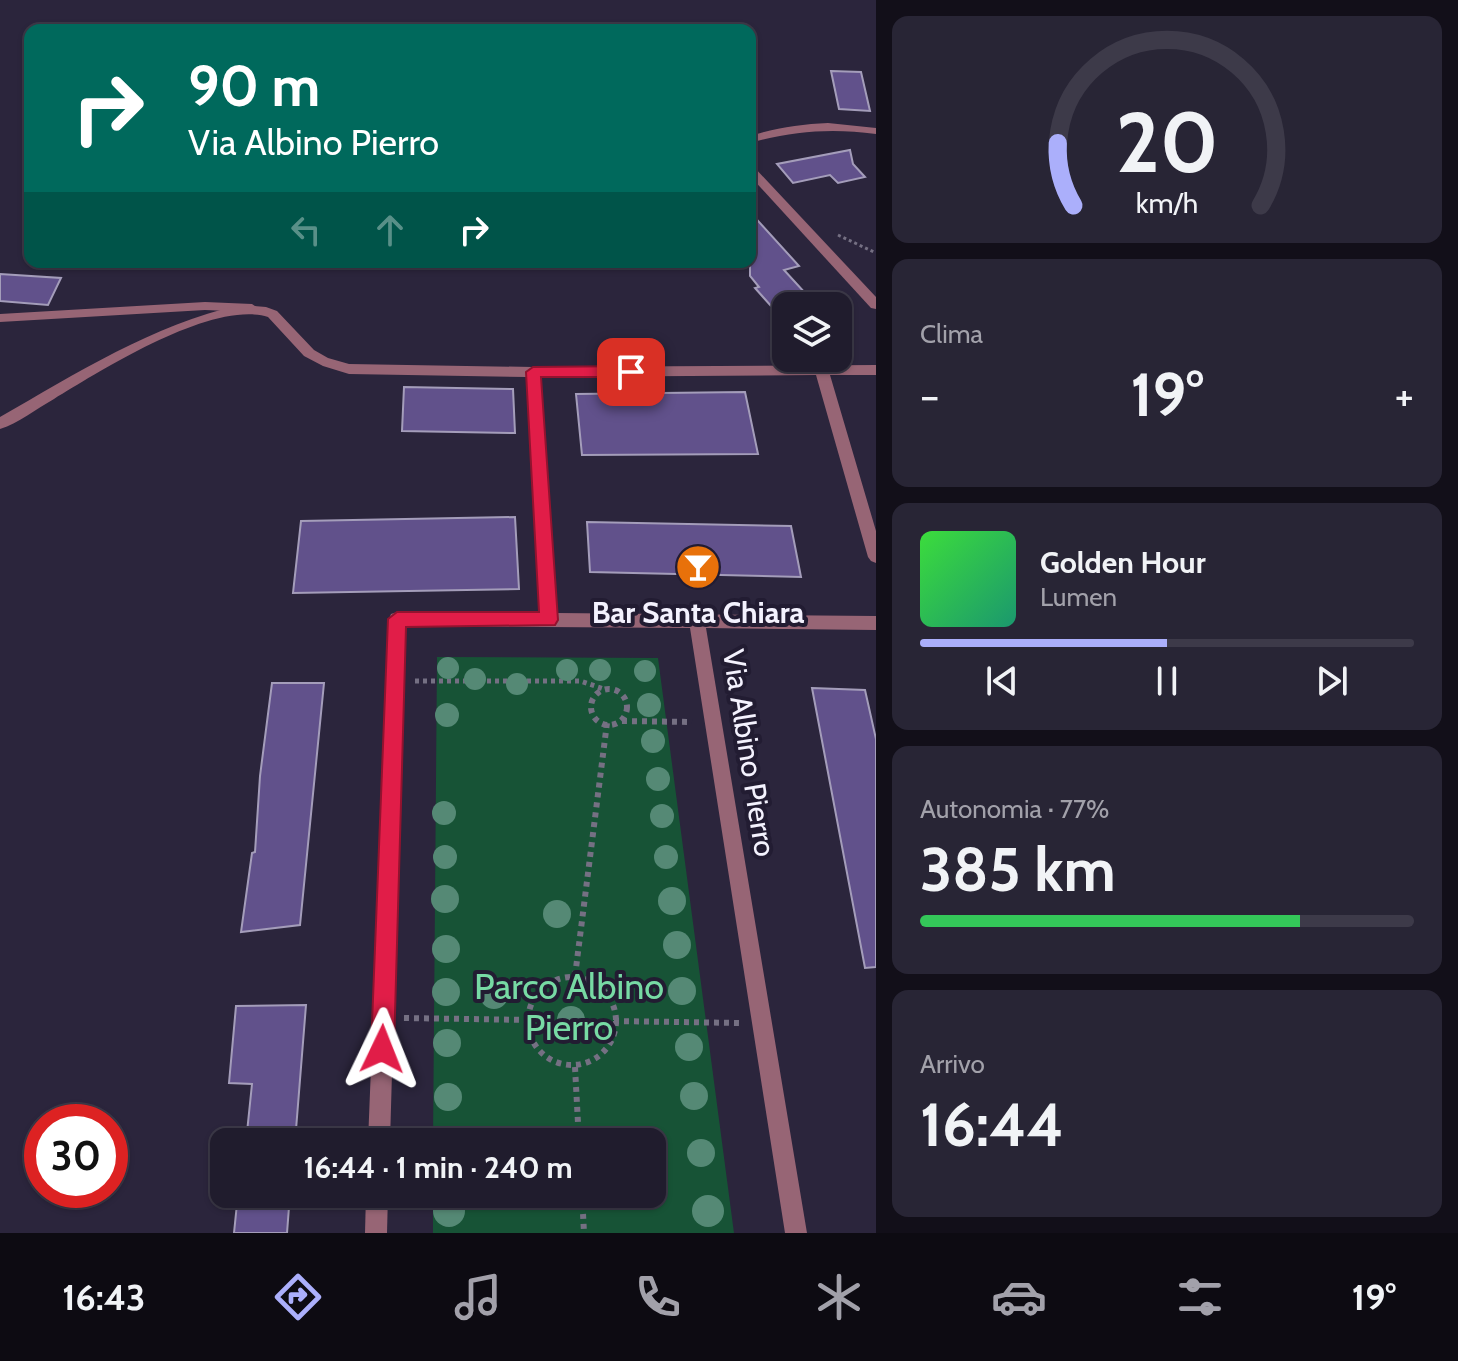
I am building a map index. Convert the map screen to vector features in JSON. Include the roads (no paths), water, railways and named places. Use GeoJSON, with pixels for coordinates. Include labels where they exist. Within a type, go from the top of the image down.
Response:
{"type":"FeatureCollection","features":[{"type":"Feature","properties":{"kind":"street"},"geometry":{"type":"LineString","coordinates":[[756,138],[776,130],[812,124],[876,131]]}},
{"type":"Feature","properties":{"kind":"street"},"geometry":{"type":"LineString","coordinates":[[756,175],[876,305]]}},
{"type":"Feature","properties":{"kind":"street"},"geometry":{"type":"LineString","coordinates":[[0,318],[205,306],[252,308],[270,311],[309,353],[328,364],[349,369],[772,371]]}},
{"type":"Feature","properties":{"kind":"street"},"geometry":{"type":"LineString","coordinates":[[0,424],[171,330],[227,310],[252,308]]}},
{"type":"Feature","properties":{"kind":"street"},"geometry":{"type":"LineString","coordinates":[[852,370],[876,370]]}},
{"type":"Feature","properties":{"kind":"street"},"geometry":{"type":"LineString","coordinates":[[533,372],[549,620]]}},
{"type":"Feature","properties":{"kind":"street"},"geometry":{"type":"LineString","coordinates":[[822,372],[876,557]]}},
{"type":"Feature","properties":{"kind":"street","name":"Via Albino Pierro"},"geometry":{"type":"LineString","coordinates":[[379,1128],[397,619],[697,621],[796,1233]]}},
{"type":"Feature","properties":{"kind":"street"},"geometry":{"type":"LineString","coordinates":[[697,621],[876,623]]}},
{"type":"Feature","properties":{"kind":"street"},"geometry":{"type":"LineString","coordinates":[[376,1233],[377,1208]]}},
{"type":"Feature","properties":{"kind":"place","name":"Bar Santa Chiara"},"geometry":{"type":"Point","coordinates":[698,567]}},
{"type":"Feature","properties":{"kind":"park label","name":"Parco Albino Pierro"},"geometry":{"type":"Point","coordinates":[569,1006]}}]}
